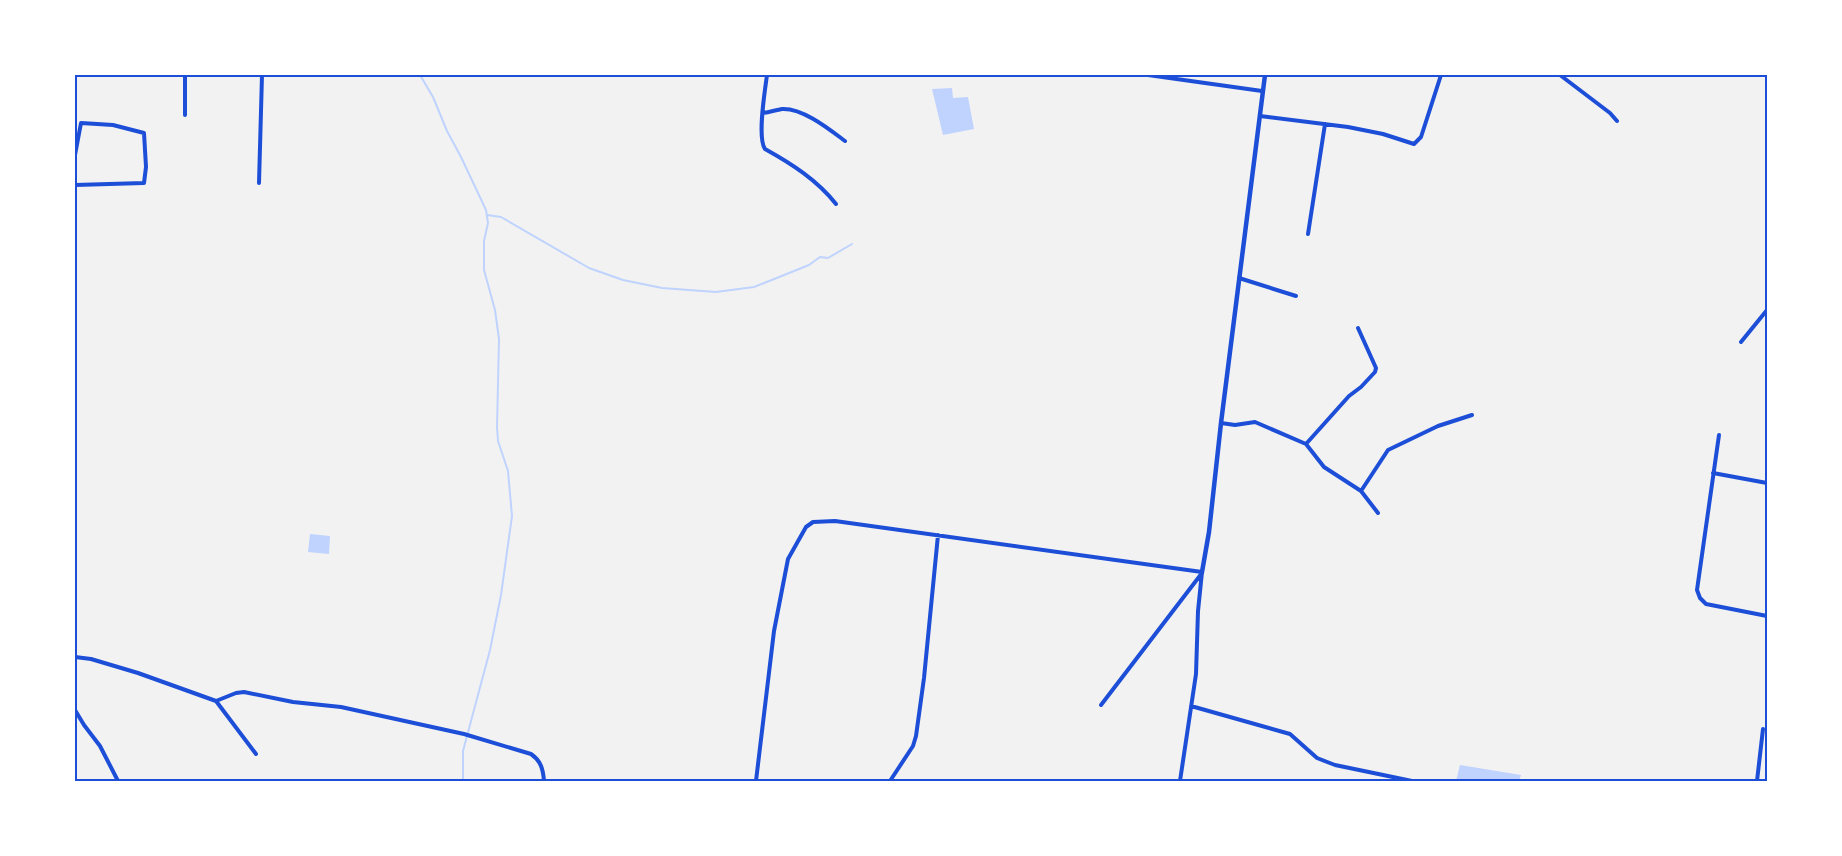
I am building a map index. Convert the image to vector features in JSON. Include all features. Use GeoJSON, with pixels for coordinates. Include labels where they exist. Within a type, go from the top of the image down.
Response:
{"type":"FeatureCollection","features":[{"type":"Feature","properties":{"kind":"street"},"geometry":{"type":"LineString","coordinates":[[185,75],[185,115]]}},
{"type":"Feature","properties":{"kind":"street"},"geometry":{"type":"LineString","coordinates":[[259,183],[262,75]]}},
{"type":"Feature","properties":{"kind":"street"},"geometry":{"type":"LineString","coordinates":[[767,75],[761,142],[765,149],[808,176],[825,190],[836,204]]}},
{"type":"Feature","properties":{"kind":"street"},"geometry":{"type":"LineString","coordinates":[[1148,75],[1262,91]]}},
{"type":"Feature","properties":{"kind":"street"},"geometry":{"type":"LineString","coordinates":[[1180,781],[1196,674],[1202,572],[1209,532],[1264,75]]}},
{"type":"Feature","properties":{"kind":"street"},"geometry":{"type":"LineString","coordinates":[[1260,116],[1383,134],[1414,144],[1421,137],[1442,75]]}},
{"type":"Feature","properties":{"kind":"street"},"geometry":{"type":"LineString","coordinates":[[1560,75],[1610,113],[1617,121]]}},
{"type":"Feature","properties":{"kind":"street"},"geometry":{"type":"LineString","coordinates":[[763,113],[790,110],[813,118],[845,141]]}},
{"type":"Feature","properties":{"kind":"street"},"geometry":{"type":"LineString","coordinates":[[75,154],[81,123],[112,125],[144,133],[146,167],[144,183],[114,186],[75,185]]}},
{"type":"Feature","properties":{"kind":"street"},"geometry":{"type":"LineString","coordinates":[[1308,234],[1325,124]]}},
{"type":"Feature","properties":{"kind":"street"},"geometry":{"type":"LineString","coordinates":[[1239,278],[1296,296]]}},
{"type":"Feature","properties":{"kind":"street"},"geometry":{"type":"LineString","coordinates":[[1741,342],[1767,310]]}},
{"type":"Feature","properties":{"kind":"street"},"geometry":{"type":"LineString","coordinates":[[1306,444],[1349,396],[1375,372],[1376,368],[1358,328]]}},
{"type":"Feature","properties":{"kind":"street"},"geometry":{"type":"LineString","coordinates":[[1361,491],[1388,450],[1438,426],[1472,415]]}},
{"type":"Feature","properties":{"kind":"street"},"geometry":{"type":"LineString","coordinates":[[1221,423],[1235,425],[1255,422],[1306,444],[1324,467],[1361,491],[1378,513]]}},
{"type":"Feature","properties":{"kind":"street"},"geometry":{"type":"LineString","coordinates":[[1719,435],[1696,590],[1706,604],[1767,616]]}},
{"type":"Feature","properties":{"kind":"street"},"geometry":{"type":"LineString","coordinates":[[1713,473],[1767,483]]}},
{"type":"Feature","properties":{"kind":"street"},"geometry":{"type":"LineString","coordinates":[[756,781],[783,575],[788,559],[806,527],[813,522],[821,520],[939,535],[1202,572]]}},
{"type":"Feature","properties":{"kind":"street"},"geometry":{"type":"LineString","coordinates":[[890,781],[913,746],[916,736],[939,535]]}},
{"type":"Feature","properties":{"kind":"street"},"geometry":{"type":"LineString","coordinates":[[1101,705],[1202,572]]}},
{"type":"Feature","properties":{"kind":"street"},"geometry":{"type":"LineString","coordinates":[[75,657],[138,673],[216,701],[256,754]]}},
{"type":"Feature","properties":{"kind":"street"},"geometry":{"type":"LineString","coordinates":[[216,701],[244,692],[293,702],[341,707],[469,736],[531,754],[539,759],[543,768],[544,781]]}},
{"type":"Feature","properties":{"kind":"street"},"geometry":{"type":"LineString","coordinates":[[1191,706],[1290,734],[1317,758],[1335,765],[1412,781]]}},
{"type":"Feature","properties":{"kind":"street"},"geometry":{"type":"LineString","coordinates":[[75,710],[100,746],[118,781]]}},
{"type":"Feature","properties":{"kind":"street"},"geometry":{"type":"LineString","coordinates":[[1757,781],[1763,729]]}},
{"type":"Feature","properties":{"kind":"water"},"geometry":{"type":"Polygon","coordinates":[[[952,88],[953,98],[968,97],[974,129],[943,135],[932,89],[952,88]]]}},
{"type":"Feature","properties":{"kind":"water"},"geometry":{"type":"Polygon","coordinates":[[[310,534],[330,536],[329,554],[308,552],[310,534]]]}},
{"type":"Feature","properties":{"kind":"water"},"geometry":{"type":"Polygon","coordinates":[[[1460,765],[1521,775],[1519,781],[1456,781],[1460,765]]]}},
{"type":"Feature","properties":{"kind":"waterway"},"geometry":{"type":"LineString","coordinates":[[420,75],[433,97],[486,210],[488,223],[484,241],[484,270],[495,310],[499,339],[498,441],[508,471],[512,516],[501,595],[490,650],[463,751],[463,781]]}},
{"type":"Feature","properties":{"kind":"waterway"},"geometry":{"type":"LineString","coordinates":[[487,215],[501,217],[589,268],[623,280],[662,288],[716,292],[754,287],[809,265],[820,257],[828,258],[852,244]]}}]}
